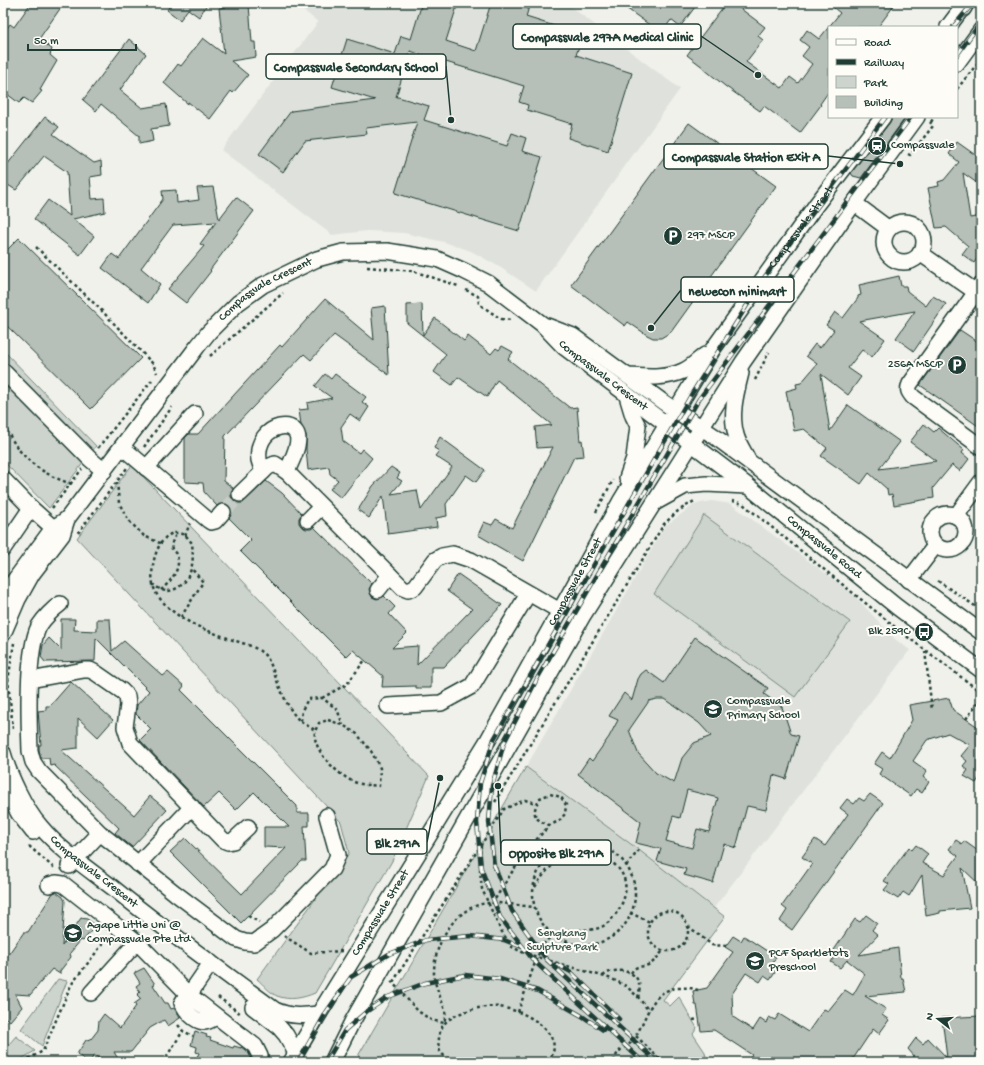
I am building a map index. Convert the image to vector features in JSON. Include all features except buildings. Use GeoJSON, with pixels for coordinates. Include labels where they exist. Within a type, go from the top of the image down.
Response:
{"type":"FeatureCollection","features":[{"type":"Feature","properties":{"kind":"street"},"geometry":{"type":"LineString","coordinates":[[949,26],[964,4]]}},
{"type":"Feature","properties":{"kind":"street"},"geometry":{"type":"LineString","coordinates":[[958,62],[981,30]]}},
{"type":"Feature","properties":{"kind":"street","name":"Compassvale Street"},"geometry":{"type":"LineString","coordinates":[[294,1058],[319,1014],[488,740],[620,502],[713,349],[816,205],[882,118]]}},
{"type":"Feature","properties":{"kind":"street","name":"Compassvale Street"},"geometry":{"type":"LineString","coordinates":[[332,1062],[380,972],[582,617],[743,362],[854,203],[916,118]]}},
{"type":"Feature","properties":{"kind":"street"},"geometry":{"type":"LineString","coordinates":[[854,203],[889,229]]}},
{"type":"Feature","properties":{"kind":"street"},"geometry":{"type":"LineString","coordinates":[[902,222],[917,226],[922,232],[924,239],[924,246],[920,253],[909,261],[893,263],[886,249],[885,242],[889,229],[895,224],[902,222]]}},
{"type":"Feature","properties":{"kind":"street","name":"Compassvale Crescent"},"geometry":{"type":"LineString","coordinates":[[9,635],[18,599],[32,574],[64,533],[67,519],[197,346],[238,303],[262,285],[316,259],[343,252],[387,251],[437,260],[464,271],[488,283],[542,324],[564,346],[666,425]]}},
{"type":"Feature","properties":{"kind":"street"},"geometry":{"type":"LineString","coordinates":[[920,253],[979,289],[908,388],[910,394],[934,404],[981,447]]}},
{"type":"Feature","properties":{"kind":"street","name":"Compassvale Crescent"},"geometry":{"type":"LineString","coordinates":[[542,324],[573,336],[627,376],[676,409]]}},
{"type":"Feature","properties":{"kind":"street"},"geometry":{"type":"LineString","coordinates":[[627,376],[657,378],[684,371],[713,349]]}},
{"type":"Feature","properties":{"kind":"street"},"geometry":{"type":"LineString","coordinates":[[743,362],[734,403],[734,420],[736,436],[748,460]]}},
{"type":"Feature","properties":{"kind":"street"},"geometry":{"type":"LineString","coordinates":[[3,371],[90,459],[104,470]]}},
{"type":"Feature","properties":{"kind":"street"},"geometry":{"type":"LineString","coordinates":[[620,502],[634,458],[638,426],[633,416],[627,396]]}},
{"type":"Feature","properties":{"kind":"street","name":"Compassvale Road"},"geometry":{"type":"LineString","coordinates":[[676,409],[748,460],[981,632]]}},
{"type":"Feature","properties":{"kind":"street"},"geometry":{"type":"LineString","coordinates":[[140,463],[196,414]]}},
{"type":"Feature","properties":{"kind":"street","name":"Compassvale Road"},"geometry":{"type":"LineString","coordinates":[[666,425],[748,486],[897,607],[981,670]]}},
{"type":"Feature","properties":{"kind":"street"},"geometry":{"type":"LineString","coordinates":[[263,472],[259,459],[260,445],[266,434],[276,427],[284,426],[292,428],[297,436],[298,446],[286,472]]}},
{"type":"Feature","properties":{"kind":"street"},"geometry":{"type":"LineString","coordinates":[[122,447],[211,522],[215,521],[223,512]]}},
{"type":"Feature","properties":{"kind":"street"},"geometry":{"type":"LineString","coordinates":[[240,494],[271,465],[275,464],[286,472],[403,588],[412,590],[435,560],[442,556],[453,554],[471,560],[560,611]]}},
{"type":"Feature","properties":{"kind":"street"},"geometry":{"type":"LineString","coordinates":[[3,479],[31,508],[64,533]]}},
{"type":"Feature","properties":{"kind":"street"},"geometry":{"type":"LineString","coordinates":[[956,516],[981,482]]}},
{"type":"Feature","properties":{"kind":"street"},"geometry":{"type":"LineString","coordinates":[[653,504],[685,486],[706,484],[748,486]]}},
{"type":"Feature","properties":{"kind":"street"},"geometry":{"type":"LineString","coordinates":[[308,520],[321,507]]}},
{"type":"Feature","properties":{"kind":"street"},"geometry":{"type":"LineString","coordinates":[[3,549],[31,508]]}},
{"type":"Feature","properties":{"kind":"street"},"geometry":{"type":"LineString","coordinates":[[951,514],[961,520],[966,531],[966,537],[963,543],[953,550],[947,551],[940,550],[935,546],[929,532],[932,522],[940,515],[951,514]]}},
{"type":"Feature","properties":{"kind":"street","name":"Compassvale Crescent"},"geometry":{"type":"LineString","coordinates":[[3,603],[12,585],[64,533]]}},
{"type":"Feature","properties":{"kind":"street"},"geometry":{"type":"LineString","coordinates":[[909,580],[935,546]]}},
{"type":"Feature","properties":{"kind":"street"},"geometry":{"type":"LineString","coordinates":[[378,590],[390,575]]}},
{"type":"Feature","properties":{"kind":"street"},"geometry":{"type":"LineString","coordinates":[[388,706],[441,703],[472,686],[528,594]]}},
{"type":"Feature","properties":{"kind":"street"},"geometry":{"type":"LineString","coordinates":[[60,604],[49,612],[39,627],[33,646],[30,680],[30,751],[33,762],[39,771],[100,833],[138,864],[236,939],[254,943],[272,930],[332,869],[338,855],[327,816]]}},
{"type":"Feature","properties":{"kind":"street"},"geometry":{"type":"LineString","coordinates":[[30,680],[84,670],[90,670],[96,673],[127,696],[128,705],[125,727],[130,743],[137,746],[223,840],[228,842],[232,841],[248,827]]}},
{"type":"Feature","properties":{"kind":"street","name":"Compassvale Crescent"},"geometry":{"type":"LineString","coordinates":[[4,762],[26,806],[39,826],[72,863]]}},
{"type":"Feature","properties":{"kind":"street","name":"Compassvale Crescent"},"geometry":{"type":"LineString","coordinates":[[3,785],[19,814],[45,846],[72,863],[208,968],[279,1027],[286,1035],[294,1058]]}},
{"type":"Feature","properties":{"kind":"street"},"geometry":{"type":"LineString","coordinates":[[138,864],[192,807]]}},
{"type":"Feature","properties":{"kind":"street"},"geometry":{"type":"LineString","coordinates":[[72,863],[100,833]]}},
{"type":"Feature","properties":{"kind":"street"},"geometry":{"type":"LineString","coordinates":[[49,885],[56,883],[64,884],[137,942],[189,995],[255,1046],[260,1056],[260,1062]]}},
{"type":"Feature","properties":{"kind":"street"},"geometry":{"type":"LineString","coordinates":[[91,993],[137,942]]}},
{"type":"Feature","properties":{"kind":"street"},"geometry":{"type":"LineString","coordinates":[[189,995],[208,968]]}},
{"type":"Feature","properties":{"kind":"street","name":"Compassvale Crescent"},"geometry":{"type":"LineString","coordinates":[[208,968],[275,1010],[286,1015],[296,1016],[319,1014]]}},
{"type":"Feature","properties":{"kind":"path"},"geometry":{"type":"LineString","coordinates":[[958,88],[981,59]]}},
{"type":"Feature","properties":{"kind":"path"},"geometry":{"type":"LineString","coordinates":[[36,247],[101,310],[153,364],[157,373]]}},
{"type":"Feature","properties":{"kind":"path"},"geometry":{"type":"LineString","coordinates":[[360,267],[413,271],[457,285],[478,296],[479,304],[501,319],[510,319],[517,324]]}},
{"type":"Feature","properties":{"kind":"path"},"geometry":{"type":"LineString","coordinates":[[206,360],[284,291]]}},
{"type":"Feature","properties":{"kind":"path"},"geometry":{"type":"LineString","coordinates":[[753,385],[772,348]]}},
{"type":"Feature","properties":{"kind":"path"},"geometry":{"type":"LineString","coordinates":[[64,533],[117,481],[140,463],[175,403]]}},
{"type":"Feature","properties":{"kind":"path"},"geometry":{"type":"LineString","coordinates":[[3,425],[19,451],[36,467],[56,479],[90,488]]}},
{"type":"Feature","properties":{"kind":"path"},"geometry":{"type":"LineString","coordinates":[[595,514],[614,479]]}},
{"type":"Feature","properties":{"kind":"path"},"geometry":{"type":"LineString","coordinates":[[117,481],[119,503],[129,521],[144,536],[160,544]]}},
{"type":"Feature","properties":{"kind":"path"},"geometry":{"type":"LineString","coordinates":[[494,805],[664,524],[678,511],[698,499]]}},
{"type":"Feature","properties":{"kind":"path"},"geometry":{"type":"LineString","coordinates":[[728,500],[743,504],[925,650],[981,692]]}},
{"type":"Feature","properties":{"kind":"path"},"geometry":{"type":"LineString","coordinates":[[161,590],[172,580],[178,563],[177,555],[172,548],[172,542],[176,534]]}},
{"type":"Feature","properties":{"kind":"path"},"geometry":{"type":"LineString","coordinates":[[152,584],[161,590],[169,591],[179,588],[188,577],[193,557],[192,543],[186,536],[176,534],[168,536],[160,544],[152,565],[152,584],[157,596],[177,615],[196,627],[247,644],[262,652],[270,663],[275,678],[297,718],[315,730]]}},
{"type":"Feature","properties":{"kind":"path"},"geometry":{"type":"LineString","coordinates":[[181,617],[203,582],[191,567]]}},
{"type":"Feature","properties":{"kind":"path"},"geometry":{"type":"LineString","coordinates":[[919,568],[981,610]]}},
{"type":"Feature","properties":{"kind":"path"},"geometry":{"type":"LineString","coordinates":[[9,635],[8,681],[14,733]]}},
{"type":"Feature","properties":{"kind":"path"},"geometry":{"type":"LineString","coordinates":[[925,650],[932,710]]}},
{"type":"Feature","properties":{"kind":"path"},"geometry":{"type":"LineString","coordinates":[[301,721],[302,710],[308,699],[322,698],[347,684],[365,660]]}},
{"type":"Feature","properties":{"kind":"path"},"geometry":{"type":"LineString","coordinates":[[322,698],[337,709],[343,726]]}},
{"type":"Feature","properties":{"kind":"path"},"geometry":{"type":"LineString","coordinates":[[966,719],[981,698]]}},
{"type":"Feature","properties":{"kind":"path"},"geometry":{"type":"LineString","coordinates":[[328,720],[357,734],[371,751],[380,768],[379,786],[362,785],[352,782],[338,773],[316,745],[315,730],[319,723],[328,720]]}},
{"type":"Feature","properties":{"kind":"path"},"geometry":{"type":"LineString","coordinates":[[490,904],[535,841],[550,825],[558,821],[565,814],[566,805],[561,797],[550,794],[540,798],[535,807],[536,817],[540,822],[550,825]]}},
{"type":"Feature","properties":{"kind":"path"},"geometry":{"type":"LineString","coordinates":[[393,982],[504,809],[524,800],[536,803]]}},
{"type":"Feature","properties":{"kind":"path"},"geometry":{"type":"LineString","coordinates":[[576,843],[592,843],[608,849],[622,859],[626,866],[631,873],[635,889],[634,906],[627,922],[616,934],[601,942],[584,946],[566,942],[553,935],[541,923],[534,907],[533,890],[537,874],[546,859],[559,849],[576,843]]}},
{"type":"Feature","properties":{"kind":"path"},"geometry":{"type":"LineString","coordinates":[[481,845],[480,872],[482,889],[500,929],[512,946],[522,952],[537,957],[612,979],[626,986],[638,997],[649,1011]]}},
{"type":"Feature","properties":{"kind":"path"},"geometry":{"type":"LineString","coordinates":[[626,866],[639,850]]}},
{"type":"Feature","properties":{"kind":"path"},"geometry":{"type":"LineString","coordinates":[[533,890],[552,864],[569,854],[586,851],[603,856],[618,867],[625,882],[624,899],[615,916],[604,926],[590,930],[579,930]]}},
{"type":"Feature","properties":{"kind":"path"},"geometry":{"type":"LineString","coordinates":[[455,1062],[442,1054],[438,1046],[439,1034],[444,1023],[445,1012],[434,976],[436,957],[445,932],[457,919],[472,907],[490,904],[534,907]]}},
{"type":"Feature","properties":{"kind":"path"},"geometry":{"type":"LineString","coordinates":[[661,912],[674,912],[679,914],[687,926],[688,933],[686,940],[676,950],[670,952],[663,951],[657,948],[649,939],[648,932],[650,922],[655,915],[661,912]]}},
{"type":"Feature","properties":{"kind":"path"},"geometry":{"type":"LineString","coordinates":[[630,913],[650,922]]}},
{"type":"Feature","properties":{"kind":"path"},"geometry":{"type":"LineString","coordinates":[[248,916],[310,953],[344,951],[341,957]]}},
{"type":"Feature","properties":{"kind":"path"},"geometry":{"type":"LineString","coordinates":[[23,1062],[43,1051],[71,985],[117,926]]}},
{"type":"Feature","properties":{"kind":"path"},"geometry":{"type":"LineString","coordinates":[[687,926],[712,945],[726,946]]}},
{"type":"Feature","properties":{"kind":"path"},"geometry":{"type":"LineString","coordinates":[[566,942],[570,929]]}},
{"type":"Feature","properties":{"kind":"path"},"geometry":{"type":"LineString","coordinates":[[518,1012],[537,957],[544,942],[553,935]]}},
{"type":"Feature","properties":{"kind":"path"},"geometry":{"type":"LineString","coordinates":[[631,973],[634,968],[641,965],[647,965],[652,962],[663,951]]}},
{"type":"Feature","properties":{"kind":"path"},"geometry":{"type":"LineString","coordinates":[[602,976],[612,971],[624,971],[631,973],[639,981],[641,989],[638,997]]}},
{"type":"Feature","properties":{"kind":"path"},"geometry":{"type":"LineString","coordinates":[[380,972],[393,982],[418,1011],[431,1020],[444,1023],[461,1012],[479,1008],[499,1007],[518,1012],[533,1020],[546,1030],[553,1041],[554,1050],[548,1062]]}},
{"type":"Feature","properties":{"kind":"path"},"geometry":{"type":"LineString","coordinates":[[614,1062],[616,1054],[631,1043],[636,1036],[653,1000],[660,993],[672,989],[691,987],[698,990]]}},
{"type":"Feature","properties":{"kind":"path"},"geometry":{"type":"LineString","coordinates":[[692,1020],[699,1019]]}},
{"type":"Feature","properties":{"kind":"path"},"geometry":{"type":"LineString","coordinates":[[162,1062],[183,1031]]}},
{"type":"Feature","properties":{"kind":"path"},"geometry":{"type":"LineString","coordinates":[[636,1036],[663,1062]]}},
{"type":"Feature","properties":{"kind":"path"},"geometry":{"type":"LineString","coordinates":[[480,1062],[487,1059],[503,1062]]}},
{"type":"Feature","properties":{"kind":"shaded area"},"geometry":{"type":"Polygon","coordinates":[[[294,3],[566,3],[680,89],[536,291],[501,268],[471,251],[444,242],[404,233],[367,231],[332,235],[221,150],[318,22],[294,3]]]}},
{"type":"Feature","properties":{"kind":"shaded area","name":"Compassvale Primary School"},"geometry":{"type":"Polygon","coordinates":[[[712,501],[731,504],[851,592],[895,639],[910,650],[714,908],[639,850],[526,767],[665,526],[695,504],[712,501]]]}},
{"type":"Feature","properties":{"kind":"green space"},"geometry":{"type":"Polygon","coordinates":[[[3,350],[96,446],[49,508],[3,461],[3,350]]]}},
{"type":"Feature","properties":{"kind":"green space"},"geometry":{"type":"Polygon","coordinates":[[[132,465],[429,776],[392,861],[315,993],[310,995],[296,998],[282,998],[272,993],[257,979],[349,853],[341,822],[77,538],[132,465]]]}},
{"type":"Feature","properties":{"kind":"green space"},"geometry":{"type":"Polygon","coordinates":[[[704,515],[850,622],[795,697],[654,594],[704,515]]]}},
{"type":"Feature","properties":{"kind":"green space","name":"Sengkang Sculpture Park"},"geometry":{"type":"Polygon","coordinates":[[[526,767],[639,850],[725,917],[663,1000],[670,1006],[679,997],[697,1028],[693,1034],[705,1052],[707,1062],[366,1062],[358,1056],[526,767]]]}},
{"type":"Feature","properties":{"kind":"green space"},"geometry":{"type":"Polygon","coordinates":[[[58,979],[67,981],[42,1046],[21,1029],[58,979]]]}},
{"type":"Feature","properties":{"kind":"green space"},"geometry":{"type":"Polygon","coordinates":[[[16,1036],[35,1051],[16,1062],[3,1062],[3,1051],[16,1036]]]}},
{"type":"Feature","properties":{"kind":"tunnel"},"geometry":{"type":"LineString","coordinates":[[223,512],[240,494]]}},
{"type":"Feature","properties":{"kind":"railway"},"geometry":{"type":"LineString","coordinates":[[954,26],[973,3]]}},
{"type":"Feature","properties":{"kind":"railway"},"geometry":{"type":"LineString","coordinates":[[958,54],[981,22]]}},
{"type":"Feature","properties":{"kind":"railway"},"geometry":{"type":"LineString","coordinates":[[643,1062],[533,960],[500,917],[481,868],[477,822],[480,783],[494,739],[691,395],[766,275],[884,118]]}},
{"type":"Feature","properties":{"kind":"railway"},"geometry":{"type":"LineString","coordinates":[[657,1062],[546,959],[512,911],[494,865],[489,822],[492,786],[504,743],[537,679],[699,399],[910,118]]}},
{"type":"Feature","properties":{"kind":"railway"},"geometry":{"type":"LineString","coordinates":[[298,1062],[327,1011],[351,977],[389,954],[426,940],[470,936],[504,940],[522,947]]}},
{"type":"Feature","properties":{"kind":"railway"},"geometry":{"type":"LineString","coordinates":[[556,964],[571,972],[619,1019]]}},
{"type":"Feature","properties":{"kind":"railway"},"geometry":{"type":"LineString","coordinates":[[326,1062],[345,1030],[366,1012],[388,997],[425,983],[465,975],[500,979],[538,991],[582,1016],[603,1030]]}},
{"type":"Feature","properties":{"kind":"place","name":"Compassvale 297A Medical Clinic"},"geometry":{"type":"Point","coordinates":[758,75]}},
{"type":"Feature","properties":{"kind":"place","name":"Compassvale Secondary School"},"geometry":{"type":"Point","coordinates":[451,120]}},
{"type":"Feature","properties":{"kind":"place","name":"Compassvale"},"geometry":{"type":"Point","coordinates":[877,146]}},
{"type":"Feature","properties":{"kind":"place","name":"Compassvale Station Exit A"},"geometry":{"type":"Point","coordinates":[900,164]}},
{"type":"Feature","properties":{"kind":"place","name":"297 MSCP"},"geometry":{"type":"Point","coordinates":[673,236]}},
{"type":"Feature","properties":{"kind":"place","name":"newecon minimart"},"geometry":{"type":"Point","coordinates":[651,328]}},
{"type":"Feature","properties":{"kind":"place","name":"256A MSCP"},"geometry":{"type":"Point","coordinates":[957,365]}},
{"type":"Feature","properties":{"kind":"place","name":"Blk 259C"},"geometry":{"type":"Point","coordinates":[924,632]}},
{"type":"Feature","properties":{"kind":"place","name":"Compassvale Primary School"},"geometry":{"type":"Point","coordinates":[713,709]}},
{"type":"Feature","properties":{"kind":"place","name":"Blk 291A"},"geometry":{"type":"Point","coordinates":[440,778]}},
{"type":"Feature","properties":{"kind":"place","name":"Opposite Blk 291A"},"geometry":{"type":"Point","coordinates":[498,786]}},
{"type":"Feature","properties":{"kind":"place","name":"Agape Little Uni @ Compassvale Pte Ltd"},"geometry":{"type":"Point","coordinates":[73,933]}},
{"type":"Feature","properties":{"kind":"place","name":"PCF Sparkletots Preschool"},"geometry":{"type":"Point","coordinates":[755,961]}}]}
